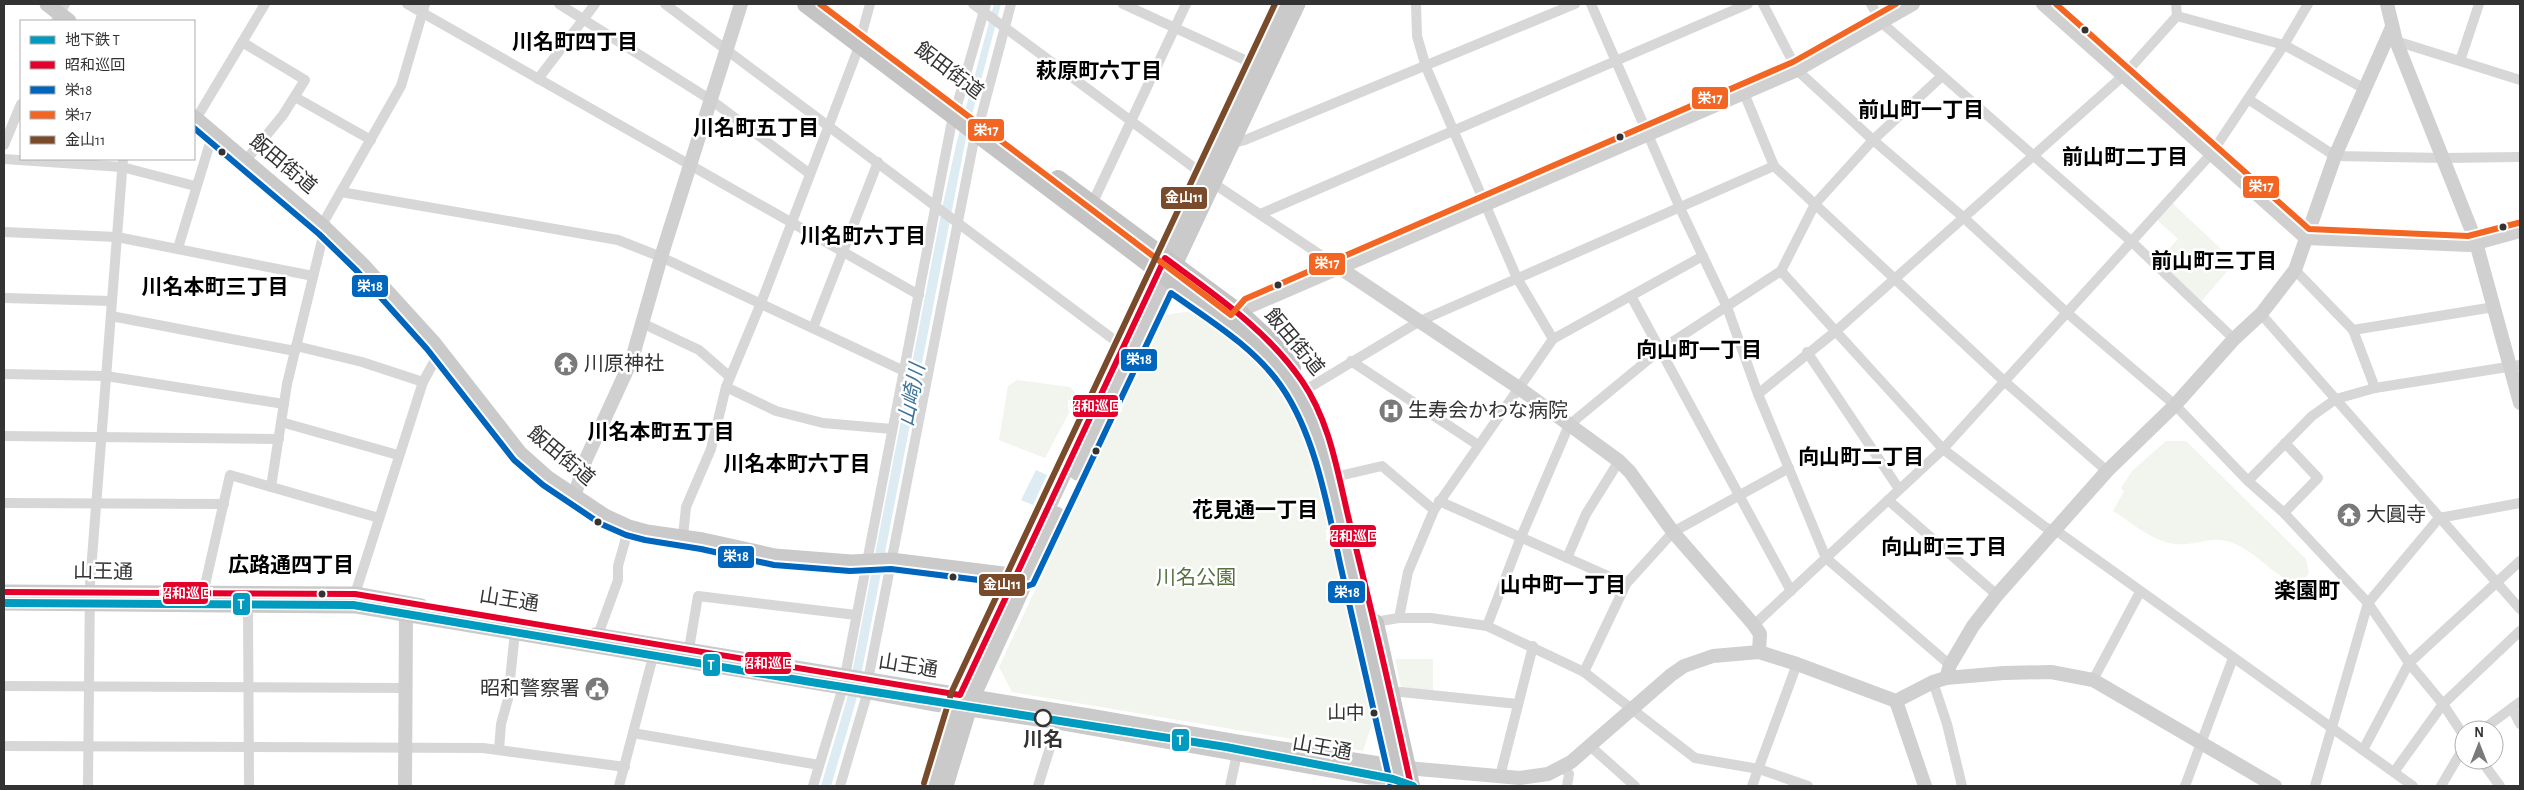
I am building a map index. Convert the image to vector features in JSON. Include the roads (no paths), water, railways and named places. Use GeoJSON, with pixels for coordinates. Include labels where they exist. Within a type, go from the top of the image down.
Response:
{"type":"FeatureCollection","features":[{"type":"Feature","properties":{"kind":"highway","name":"飯田街道"},"geometry":{"type":"LineString","coordinates":[[806,4],[861,38],[1237,321],[1270,341],[1307,389],[1325,424],[1340,476],[1391,693],[1399,774]]}},
{"type":"Feature","properties":{"kind":"highway","name":"飯田街道"},"geometry":{"type":"LineString","coordinates":[[824,4],[861,38]]}},
{"type":"Feature","properties":{"kind":"highway","name":"飯田街道"},"geometry":{"type":"LineString","coordinates":[[977,125],[1092,204],[1167,269]]}},
{"type":"Feature","properties":{"kind":"highway","name":"飯田街道"},"geometry":{"type":"LineString","coordinates":[[1237,321],[1288,380],[1304,406],[1316,434],[1341,530],[1399,774],[1411,786]]}},
{"type":"Feature","properties":{"kind":"main road"},"geometry":{"type":"LineString","coordinates":[[47,4],[62,15]]}},
{"type":"Feature","properties":{"kind":"main road"},"geometry":{"type":"LineString","coordinates":[[1208,179],[1234,143],[1285,4]]}},
{"type":"Feature","properties":{"kind":"main road"},"geometry":{"type":"LineString","coordinates":[[1022,576],[1208,179],[1262,68],[1298,4]]}},
{"type":"Feature","properties":{"kind":"main road","name":"飯田街道"},"geometry":{"type":"LineString","coordinates":[[195,118],[324,226],[363,264],[440,351],[520,453],[574,497],[605,516],[629,527],[775,556],[852,562],[890,560],[1022,576]]}},
{"type":"Feature","properties":{"kind":"main road"},"geometry":{"type":"LineString","coordinates":[[932,786],[965,702],[1124,348],[1167,269]]}},
{"type":"Feature","properties":{"kind":"main road","name":"山王通"},"geometry":{"type":"LineString","coordinates":[[4,592],[89,598],[356,606],[515,632],[655,649],[1399,774]]}},
{"type":"Feature","properties":{"kind":"main road","name":"山王通"},"geometry":{"type":"LineString","coordinates":[[4,603],[203,594],[356,594],[598,635],[655,649],[689,649],[845,681]]}},
{"type":"Feature","properties":{"kind":"main road"},"geometry":{"type":"LineString","coordinates":[[946,786],[965,702]]}},
{"type":"Feature","properties":{"kind":"main road","name":"山王通"},"geometry":{"type":"LineString","coordinates":[[965,702],[1058,722],[1370,777],[1384,778],[1399,774]]}},
{"type":"Feature","properties":{"kind":"street"},"geometry":{"type":"LineString","coordinates":[[195,118],[265,4]]}},
{"type":"Feature","properties":{"kind":"street"},"geometry":{"type":"LineString","coordinates":[[407,4],[423,9],[538,79],[918,295]]}},
{"type":"Feature","properties":{"kind":"street"},"geometry":{"type":"LineString","coordinates":[[559,4],[584,18],[711,100],[810,174]]}},
{"type":"Feature","properties":{"kind":"street"},"geometry":{"type":"LineString","coordinates":[[538,79],[595,4]]}},
{"type":"Feature","properties":{"kind":"street"},"geometry":{"type":"LineString","coordinates":[[665,4],[958,221],[1124,348]]}},
{"type":"Feature","properties":{"kind":"street"},"geometry":{"type":"LineString","coordinates":[[574,497],[586,459],[632,358],[644,324],[661,257],[691,166],[740,4]]}},
{"type":"Feature","properties":{"kind":"street"},"geometry":{"type":"LineString","coordinates":[[683,537],[686,507],[712,449],[728,382],[761,303],[829,126],[861,38],[870,4]]}},
{"type":"Feature","properties":{"kind":"street"},"geometry":{"type":"LineString","coordinates":[[973,4],[985,8],[1004,26],[1208,179],[1519,388],[1619,461],[1630,472],[1673,532],[1754,625],[1760,634],[1759,652]]}},
{"type":"Feature","properties":{"kind":"street"},"geometry":{"type":"LineString","coordinates":[[840,786],[867,685],[890,560],[977,125],[1010,4]]}},
{"type":"Feature","properties":{"kind":"street"},"geometry":{"type":"LineString","coordinates":[[1123,4],[1262,68]]}},
{"type":"Feature","properties":{"kind":"street"},"geometry":{"type":"LineString","coordinates":[[1092,204],[1186,4]]}},
{"type":"Feature","properties":{"kind":"street"},"geometry":{"type":"LineString","coordinates":[[1416,4],[1417,36],[1426,67],[1518,278],[1553,339]]}},
{"type":"Feature","properties":{"kind":"street"},"geometry":{"type":"LineString","coordinates":[[1234,143],[1426,67],[1575,4]]}},
{"type":"Feature","properties":{"kind":"street"},"geometry":{"type":"LineString","coordinates":[[1592,4],[1680,208],[1727,307],[1758,394],[1826,558],[1943,675]]}},
{"type":"Feature","properties":{"kind":"street"},"geometry":{"type":"LineString","coordinates":[[1260,214],[1748,4]]}},
{"type":"Feature","properties":{"kind":"street"},"geometry":{"type":"LineString","coordinates":[[1763,4],[1797,70],[1873,140],[1963,217],[2066,312],[2175,406],[2248,481],[2284,513],[2368,603],[2409,664],[2443,704],[2454,721]]}},
{"type":"Feature","properties":{"kind":"street"},"geometry":{"type":"LineString","coordinates":[[1871,4],[1881,22],[2132,242],[2234,339]]}},
{"type":"Feature","properties":{"kind":"street"},"geometry":{"type":"LineString","coordinates":[[1237,321],[1248,307],[1797,70],[1913,4]]}},
{"type":"Feature","properties":{"kind":"street"},"geometry":{"type":"LineString","coordinates":[[2043,4],[2306,238],[2453,246],[2476,243],[2520,230]]}},
{"type":"Feature","properties":{"kind":"street"},"geometry":{"type":"LineString","coordinates":[[1758,394],[1807,352],[1836,331],[1893,278],[2123,76],[2177,16],[2176,4]]}},
{"type":"Feature","properties":{"kind":"street"},"geometry":{"type":"LineString","coordinates":[[1754,625],[1943,449],[2211,154],[2284,45],[2308,4]]}},
{"type":"Feature","properties":{"kind":"street"},"geometry":{"type":"LineString","coordinates":[[2387,4],[2396,41],[2444,158],[2476,243],[2494,308],[2515,366],[2520,404]]}},
{"type":"Feature","properties":{"kind":"street"},"geometry":{"type":"LineString","coordinates":[[2460,61],[2479,4]]}},
{"type":"Feature","properties":{"kind":"street"},"geometry":{"type":"LineString","coordinates":[[813,786],[845,681],[856,615],[936,206],[957,110],[985,8]]}},
{"type":"Feature","properties":{"kind":"street"},"geometry":{"type":"LineString","coordinates":[[271,487],[284,404],[324,226],[401,86],[423,9]]}},
{"type":"Feature","properties":{"kind":"street"},"geometry":{"type":"LineString","coordinates":[[2177,16],[2284,45],[2365,89]]}},
{"type":"Feature","properties":{"kind":"street"},"geometry":{"type":"LineString","coordinates":[[1962,786],[1947,724],[1943,675],[1973,626],[2053,530],[2107,471],[2175,406],[2234,339],[2261,314],[2295,270],[2335,156],[2392,27]]}},
{"type":"Feature","properties":{"kind":"street"},"geometry":{"type":"LineString","coordinates":[[2396,41],[2520,80]]}},
{"type":"Feature","properties":{"kind":"street"},"geometry":{"type":"LineString","coordinates":[[242,42],[305,80],[295,97],[246,160]]}},
{"type":"Feature","properties":{"kind":"street"},"geometry":{"type":"LineString","coordinates":[[1487,626],[1520,537],[1569,425],[1660,350],[1780,271],[1815,204],[1873,140],[1942,76]]}},
{"type":"Feature","properties":{"kind":"street"},"geometry":{"type":"LineString","coordinates":[[1744,93],[1774,166],[2004,381],[2107,471]]}},
{"type":"Feature","properties":{"kind":"street"},"geometry":{"type":"LineString","coordinates":[[295,97],[371,140]]}},
{"type":"Feature","properties":{"kind":"street"},"geometry":{"type":"LineString","coordinates":[[2248,99],[2335,156],[2520,157]]}},
{"type":"Feature","properties":{"kind":"street"},"geometry":{"type":"LineString","coordinates":[[4,145],[20,106]]}},
{"type":"Feature","properties":{"kind":"street"},"geometry":{"type":"LineString","coordinates":[[178,248],[195,186],[213,133]]}},
{"type":"Feature","properties":{"kind":"street"},"geometry":{"type":"LineString","coordinates":[[4,159],[20,160]]}},
{"type":"Feature","properties":{"kind":"street"},"geometry":{"type":"LineString","coordinates":[[34,160],[123,163],[195,186]]}},
{"type":"Feature","properties":{"kind":"street"},"geometry":{"type":"LineString","coordinates":[[812,328],[878,162]]}},
{"type":"Feature","properties":{"kind":"street"},"geometry":{"type":"LineString","coordinates":[[88,786],[89,598],[123,163]]}},
{"type":"Feature","properties":{"kind":"street"},"geometry":{"type":"LineString","coordinates":[[1307,389],[1420,321],[1774,166]]}},
{"type":"Feature","properties":{"kind":"street"},"geometry":{"type":"LineString","coordinates":[[341,192],[618,240],[661,257],[904,371],[927,377]]}},
{"type":"Feature","properties":{"kind":"street"},"geometry":{"type":"LineString","coordinates":[[4,232],[117,237],[313,276]]}},
{"type":"Feature","properties":{"kind":"street"},"geometry":{"type":"LineString","coordinates":[[1399,618],[1408,572],[1437,506],[1553,339],[1703,256]]}},
{"type":"Feature","properties":{"kind":"street"},"geometry":{"type":"LineString","coordinates":[[2295,270],[2353,330],[2375,388]]}},
{"type":"Feature","properties":{"kind":"street"},"geometry":{"type":"LineString","coordinates":[[1780,271],[1943,449],[2045,527],[2053,530],[2413,786]]}},
{"type":"Feature","properties":{"kind":"street"},"geometry":{"type":"LineString","coordinates":[[1632,296],[1791,591]]}},
{"type":"Feature","properties":{"kind":"street"},"geometry":{"type":"LineString","coordinates":[[4,298],[112,301]]}},
{"type":"Feature","properties":{"kind":"street"},"geometry":{"type":"LineString","coordinates":[[2353,330],[2494,308]]}},
{"type":"Feature","properties":{"kind":"street"},"geometry":{"type":"LineString","coordinates":[[2261,314],[2520,608]]}},
{"type":"Feature","properties":{"kind":"street"},"geometry":{"type":"LineString","coordinates":[[111,316],[296,348],[362,362],[423,382]]}},
{"type":"Feature","properties":{"kind":"street"},"geometry":{"type":"LineString","coordinates":[[644,324],[699,350],[728,382],[776,412],[823,423],[892,429]]}},
{"type":"Feature","properties":{"kind":"street"},"geometry":{"type":"LineString","coordinates":[[356,594],[398,456],[423,382],[440,351]]}},
{"type":"Feature","properties":{"kind":"street"},"geometry":{"type":"LineString","coordinates":[[1807,352],[1899,489]]}},
{"type":"Feature","properties":{"kind":"street"},"geometry":{"type":"LineString","coordinates":[[1351,361],[1478,445]]}},
{"type":"Feature","properties":{"kind":"street"},"geometry":{"type":"LineString","coordinates":[[2248,481],[2312,416],[2336,399],[2375,388],[2515,366]]}},
{"type":"Feature","properties":{"kind":"street"},"geometry":{"type":"LineString","coordinates":[[4,374],[106,376],[284,404]]}},
{"type":"Feature","properties":{"kind":"street"},"geometry":{"type":"LineString","coordinates":[[281,422],[398,456]]}},
{"type":"Feature","properties":{"kind":"street"},"geometry":{"type":"LineString","coordinates":[[4,436],[279,439]]}},
{"type":"Feature","properties":{"kind":"street"},"geometry":{"type":"LineString","coordinates":[[2284,513],[2318,478],[2285,443]]}},
{"type":"Feature","properties":{"kind":"street"},"geometry":{"type":"LineString","coordinates":[[1567,558],[1586,514],[1619,461]]}},
{"type":"Feature","properties":{"kind":"street"},"geometry":{"type":"LineString","coordinates":[[1340,476],[1382,466],[1437,506],[1520,537],[1626,584]]}},
{"type":"Feature","properties":{"kind":"street"},"geometry":{"type":"LineString","coordinates":[[1584,672],[1626,584],[1673,532],[1789,468]]}},
{"type":"Feature","properties":{"kind":"street"},"geometry":{"type":"LineString","coordinates":[[203,594],[230,475],[379,518]]}},
{"type":"Feature","properties":{"kind":"street"},"geometry":{"type":"LineString","coordinates":[[1888,500],[1998,595]]}},
{"type":"Feature","properties":{"kind":"street"},"geometry":{"type":"LineString","coordinates":[[4,503],[224,504]]}},
{"type":"Feature","properties":{"kind":"street"},"geometry":{"type":"LineString","coordinates":[[2316,786],[2368,603],[2439,518],[2520,503]]}},
{"type":"Feature","properties":{"kind":"street"},"geometry":{"type":"LineString","coordinates":[[598,635],[618,580],[618,566],[629,527]]}},
{"type":"Feature","properties":{"kind":"street"},"geometry":{"type":"LineString","coordinates":[[2363,750],[2409,664],[2520,561]]}},
{"type":"Feature","properties":{"kind":"street"},"geometry":{"type":"LineString","coordinates":[[2093,680],[2140,592]]}},
{"type":"Feature","properties":{"kind":"street"},"geometry":{"type":"LineString","coordinates":[[689,649],[698,596],[856,615]]}},
{"type":"Feature","properties":{"kind":"street"},"geometry":{"type":"LineString","coordinates":[[248,604],[250,686],[249,786]]}},
{"type":"Feature","properties":{"kind":"street"},"geometry":{"type":"LineString","coordinates":[[405,786],[406,614]]}},
{"type":"Feature","properties":{"kind":"street"},"geometry":{"type":"LineString","coordinates":[[1374,622],[1399,618],[1431,618],[1487,626],[1533,646],[1584,672],[1695,758],[1759,769],[1808,786]]}},
{"type":"Feature","properties":{"kind":"street"},"geometry":{"type":"LineString","coordinates":[[2394,772],[2443,704],[2520,630]]}},
{"type":"Feature","properties":{"kind":"street"},"geometry":{"type":"LineString","coordinates":[[499,750],[501,724],[508,699],[515,632]]}},
{"type":"Feature","properties":{"kind":"street"},"geometry":{"type":"LineString","coordinates":[[1500,776],[1533,646]]}},
{"type":"Feature","properties":{"kind":"street"},"geometry":{"type":"LineString","coordinates":[[620,786],[655,649]]}},
{"type":"Feature","properties":{"kind":"street"},"geometry":{"type":"LineString","coordinates":[[1399,774],[1539,776],[1564,767],[1684,666],[1713,656],[1759,652],[1797,664],[1896,702],[1925,786]]}},
{"type":"Feature","properties":{"kind":"street"},"geometry":{"type":"LineString","coordinates":[[2184,786],[2233,658]]}},
{"type":"Feature","properties":{"kind":"street"},"geometry":{"type":"LineString","coordinates":[[1752,786],[1797,664]]}},
{"type":"Feature","properties":{"kind":"street"},"geometry":{"type":"LineString","coordinates":[[1896,702],[1943,675],[2051,672],[2093,680],[2275,786]]}},
{"type":"Feature","properties":{"kind":"street"},"geometry":{"type":"LineString","coordinates":[[4,686],[405,688]]}},
{"type":"Feature","properties":{"kind":"street"},"geometry":{"type":"LineString","coordinates":[[1391,693],[1401,692],[1518,704]]}},
{"type":"Feature","properties":{"kind":"street"},"geometry":{"type":"LineString","coordinates":[[2496,720],[2516,705],[2520,724]]}},
{"type":"Feature","properties":{"kind":"street"},"geometry":{"type":"LineString","coordinates":[[1038,786],[1058,722]]}},
{"type":"Feature","properties":{"kind":"street"},"geometry":{"type":"LineString","coordinates":[[633,733],[819,765]]}},
{"type":"Feature","properties":{"kind":"street"},"geometry":{"type":"LineString","coordinates":[[4,746],[499,750],[625,767]]}},
{"type":"Feature","properties":{"kind":"street"},"geometry":{"type":"LineString","coordinates":[[1590,746],[1635,786]]}},
{"type":"Feature","properties":{"kind":"street"},"geometry":{"type":"LineString","coordinates":[[1230,786],[1237,754]]}},
{"type":"Feature","properties":{"kind":"street"},"geometry":{"type":"LineString","coordinates":[[2442,786],[2454,765]]}},
{"type":"Feature","properties":{"kind":"street"},"geometry":{"type":"LineString","coordinates":[[1564,767],[1569,774],[1567,786]]}},
{"type":"Feature","properties":{"kind":"street"},"geometry":{"type":"LineString","coordinates":[[2488,770],[2500,786]]}},
{"type":"Feature","properties":{"kind":"water","name":"山崎川"},"geometry":{"type":"Polygon","coordinates":[[[994,4],[1001,4],[966,138],[856,701],[831,786],[821,786],[847,699],[943,204],[957,141],[994,4]]]}},
{"type":"Feature","properties":{"kind":"water"},"geometry":{"type":"Polygon","coordinates":[[[1036,470],[1047,475],[1033,505],[1021,500],[1036,470]]]}},
{"type":"Feature","properties":{"kind":"metro line","name":"T"},"geometry":{"type":"LineString","coordinates":[[4,603],[353,605],[811,682],[1226,747],[1393,779],[1413,786]]}},
{"type":"Feature","properties":{"kind":"place","name":"川原神社"},"geometry":{"type":"Point","coordinates":[566,364]}},
{"type":"Feature","properties":{"kind":"place","name":"生寿会かわな病院"},"geometry":{"type":"Point","coordinates":[1391,411]}},
{"type":"Feature","properties":{"kind":"place","name":"大圓寺"},"geometry":{"type":"Point","coordinates":[2349,515]}},
{"type":"Feature","properties":{"kind":"place","name":"昭和警察署"},"geometry":{"type":"Point","coordinates":[597,689]}},
{"type":"Feature","properties":{"kind":"place","name":"山中"},"geometry":{"type":"Point","coordinates":[1374,713]}},
{"type":"Feature","properties":{"kind":"place","name":"川名"},"geometry":{"type":"Point","coordinates":[1043,718]}},
{"type":"Feature","properties":{"kind":"district","name":"川名町四丁目"},"geometry":{"type":"Point","coordinates":[575,42]}},
{"type":"Feature","properties":{"kind":"district","name":"萩原町六丁目"},"geometry":{"type":"Point","coordinates":[1099,71]}},
{"type":"Feature","properties":{"kind":"district","name":"前山町一丁目"},"geometry":{"type":"Point","coordinates":[1921,110]}},
{"type":"Feature","properties":{"kind":"district","name":"川名町五丁目"},"geometry":{"type":"Point","coordinates":[756,128]}},
{"type":"Feature","properties":{"kind":"district","name":"前山町二丁目"},"geometry":{"type":"Point","coordinates":[2125,157]}},
{"type":"Feature","properties":{"kind":"district","name":"川名町六丁目"},"geometry":{"type":"Point","coordinates":[863,236]}},
{"type":"Feature","properties":{"kind":"district","name":"前山町三丁目"},"geometry":{"type":"Point","coordinates":[2214,261]}},
{"type":"Feature","properties":{"kind":"district","name":"川名本町三丁目"},"geometry":{"type":"Point","coordinates":[215,287]}},
{"type":"Feature","properties":{"kind":"district","name":"向山町一丁目"},"geometry":{"type":"Point","coordinates":[1699,350]}},
{"type":"Feature","properties":{"kind":"district","name":"川名本町五丁目"},"geometry":{"type":"Point","coordinates":[661,432]}},
{"type":"Feature","properties":{"kind":"district","name":"向山町二丁目"},"geometry":{"type":"Point","coordinates":[1861,457]}},
{"type":"Feature","properties":{"kind":"district","name":"川名本町六丁目"},"geometry":{"type":"Point","coordinates":[797,464]}},
{"type":"Feature","properties":{"kind":"district","name":"花見通一丁目"},"geometry":{"type":"Point","coordinates":[1255,510]}},
{"type":"Feature","properties":{"kind":"district","name":"向山町三丁目"},"geometry":{"type":"Point","coordinates":[1944,547]}},
{"type":"Feature","properties":{"kind":"district","name":"広路通四丁目"},"geometry":{"type":"Point","coordinates":[291,565]}},
{"type":"Feature","properties":{"kind":"district","name":"山中町一丁目"},"geometry":{"type":"Point","coordinates":[1563,585]}},
{"type":"Feature","properties":{"kind":"district","name":"楽園町"},"geometry":{"type":"Point","coordinates":[2307,591]}},
{"type":"Feature","properties":{"kind":"park label","name":"川名公園"},"geometry":{"type":"Point","coordinates":[1196,578]}}]}
